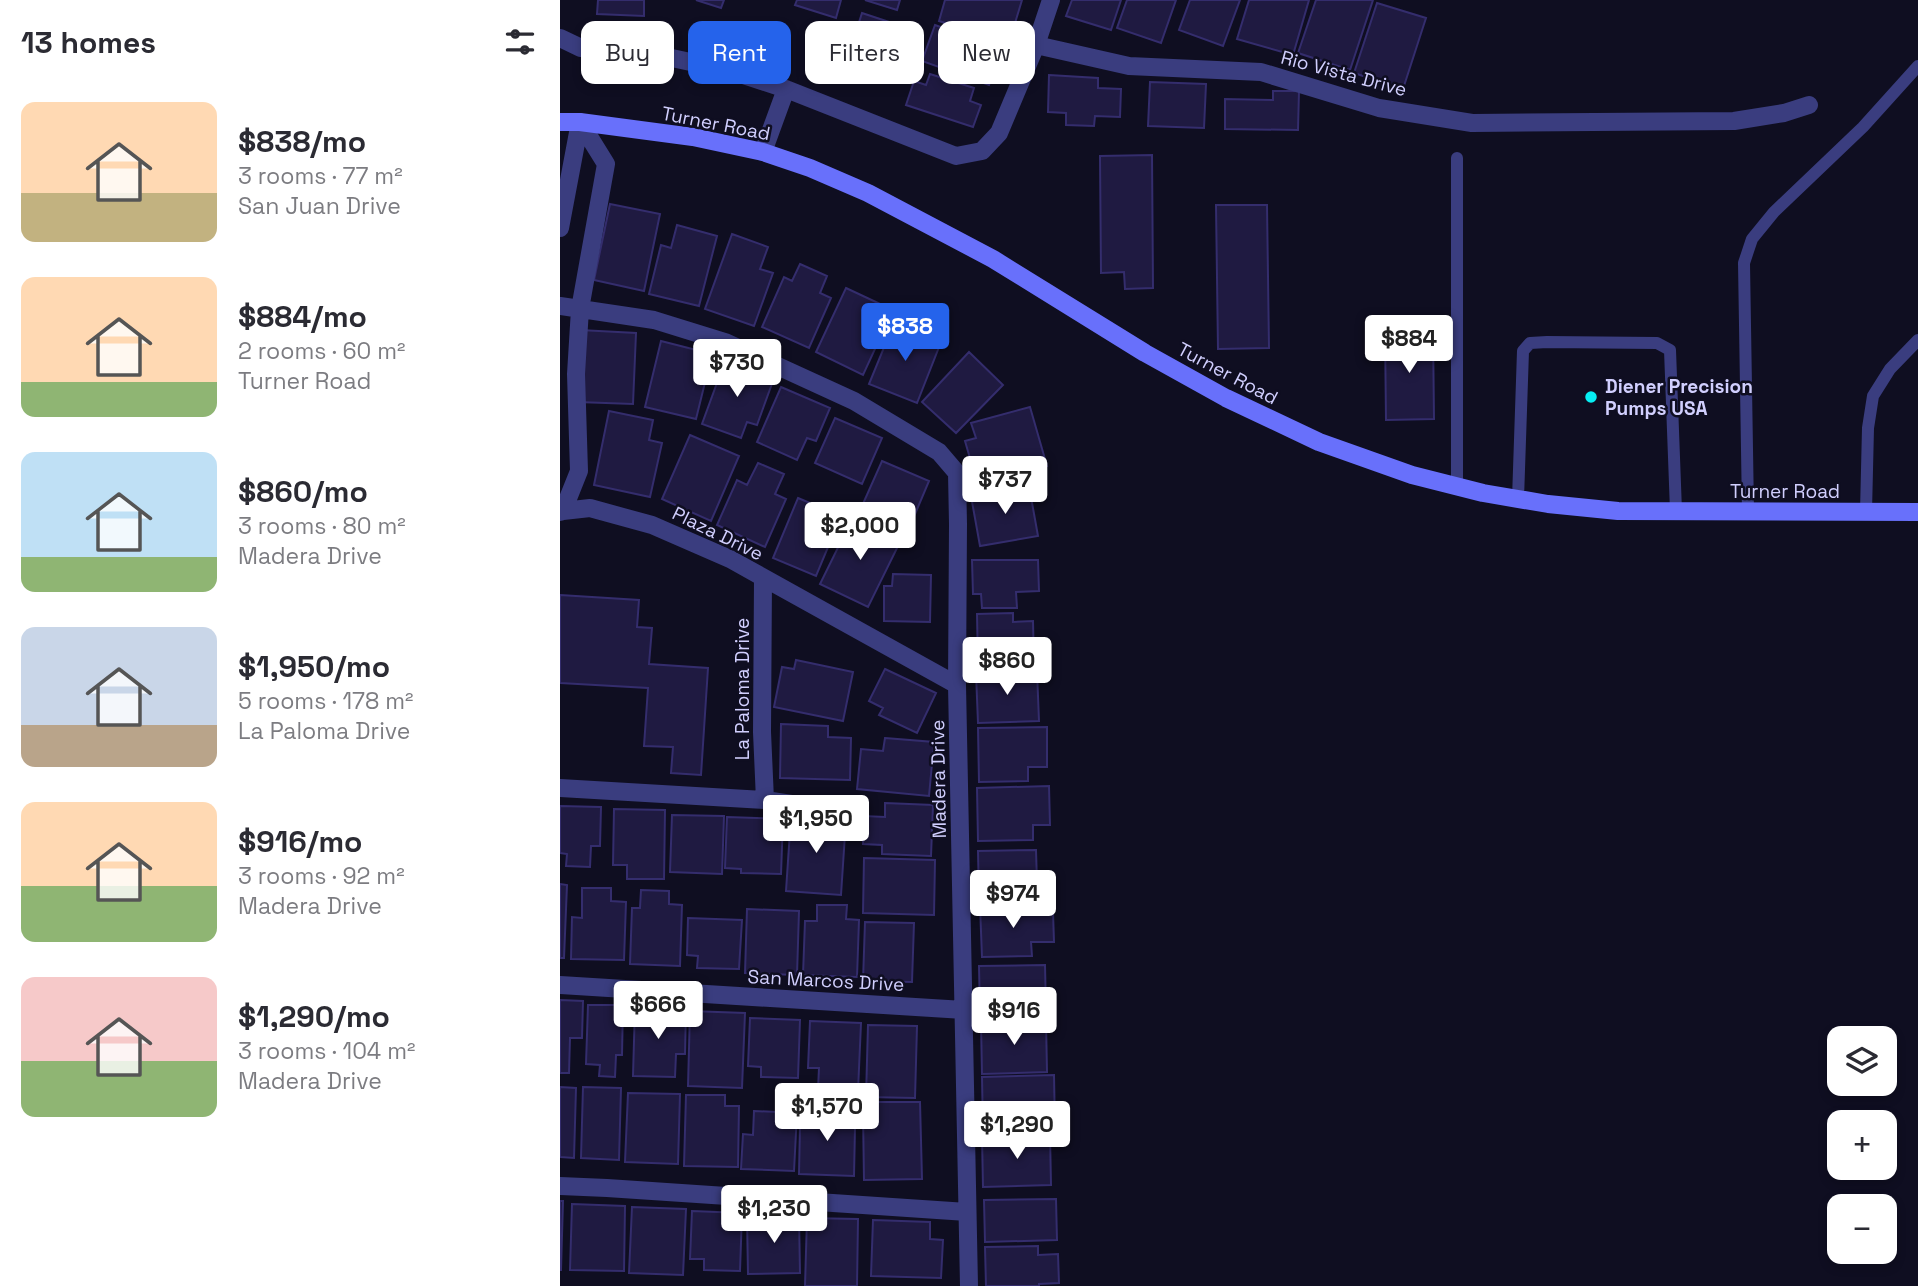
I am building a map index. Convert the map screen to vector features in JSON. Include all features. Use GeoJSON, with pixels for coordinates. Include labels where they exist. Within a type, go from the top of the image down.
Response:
{"type":"FeatureCollection","features":[{"type":"Feature","properties":{"kind":"main road","name":"Turner Road"},"geometry":{"type":"LineString","coordinates":[[560,122],[580,122],[693,137],[763,152],[810,168],[868,193],[993,259],[1145,353],[1226,398],[1319,442],[1412,475],[1517,499],[1618,511],[1918,512]]}},
{"type":"Feature","properties":{"kind":"street"},"geometry":{"type":"LineString","coordinates":[[560,38],[581,48],[653,54],[727,70],[786,89],[956,156],[982,151],[999,133],[1036,45],[1051,0]]}},
{"type":"Feature","properties":{"kind":"street","name":"Rio Vista Drive"},"geometry":{"type":"LineString","coordinates":[[1036,45],[1129,66],[1261,72],[1379,108],[1472,123],[1734,121],[1784,113],[1809,105]]}},
{"type":"Feature","properties":{"kind":"street"},"geometry":{"type":"LineString","coordinates":[[763,152],[786,89]]}},
{"type":"Feature","properties":{"kind":"street"},"geometry":{"type":"LineString","coordinates":[[560,228],[580,122]]}},
{"type":"Feature","properties":{"kind":"street"},"geometry":{"type":"LineString","coordinates":[[561,510],[579,471],[576,374],[580,309],[606,164],[580,122]]}},
{"type":"Feature","properties":{"kind":"street","name":"Madera Drive"},"geometry":{"type":"LineString","coordinates":[[560,306],[654,320],[725,342],[854,401],[939,452],[957,473],[957,685],[969,1286]]}},
{"type":"Feature","properties":{"kind":"street","name":"Plaza Drive"},"geometry":{"type":"LineString","coordinates":[[561,510],[590,508],[652,525],[730,559],[957,685]]}},
{"type":"Feature","properties":{"kind":"street","name":"La Paloma Drive"},"geometry":{"type":"LineString","coordinates":[[763,578],[762,732],[765,800]]}},
{"type":"Feature","properties":{"kind":"street"},"geometry":{"type":"LineString","coordinates":[[560,788],[798,804]]}},
{"type":"Feature","properties":{"kind":"street","name":"San Marcos Drive"},"geometry":{"type":"LineString","coordinates":[[560,985],[964,1010]]}},
{"type":"Feature","properties":{"kind":"street"},"geometry":{"type":"LineString","coordinates":[[560,1186],[967,1212]]}},
{"type":"Feature","properties":{"kind":"lane"},"geometry":{"type":"LineString","coordinates":[[1748,511],[1744,263],[1752,239],[1774,212],[1863,127],[1918,66]]}},
{"type":"Feature","properties":{"kind":"lane"},"geometry":{"type":"LineString","coordinates":[[1457,158],[1457,487]]}},
{"type":"Feature","properties":{"kind":"lane"},"geometry":{"type":"LineString","coordinates":[[1867,512],[1868,428],[1873,396],[1890,369],[1918,340]]}},
{"type":"Feature","properties":{"kind":"lane"},"geometry":{"type":"LineString","coordinates":[[1517,499],[1523,351],[1530,343],[1657,343],[1670,349],[1676,511]]}},
{"type":"Feature","properties":{"kind":"building"},"geometry":{"type":"Polygon","coordinates":[[[598,0],[644,0],[644,16],[597,14],[598,0]]]}},
{"type":"Feature","properties":{"kind":"building"},"geometry":{"type":"Polygon","coordinates":[[[696,0],[724,0],[721,8],[696,0]]]}},
{"type":"Feature","properties":{"kind":"building"},"geometry":{"type":"Polygon","coordinates":[[[797,0],[841,0],[836,18],[795,5],[797,0]]]}},
{"type":"Feature","properties":{"kind":"building"},"geometry":{"type":"Polygon","coordinates":[[[865,0],[900,0],[897,10],[865,0]]]}},
{"type":"Feature","properties":{"kind":"building"},"geometry":{"type":"Polygon","coordinates":[[[945,0],[1022,0],[1016,21],[939,21],[945,0]]]}},
{"type":"Feature","properties":{"kind":"building"},"geometry":{"type":"Polygon","coordinates":[[[1072,0],[1121,0],[1111,30],[1066,16],[1072,0]]]}},
{"type":"Feature","properties":{"kind":"building"},"geometry":{"type":"Polygon","coordinates":[[[1127,0],[1176,0],[1161,43],[1117,28],[1127,0]]]}},
{"type":"Feature","properties":{"kind":"building"},"geometry":{"type":"Polygon","coordinates":[[[1190,0],[1240,0],[1223,46],[1179,30],[1190,0]]]}},
{"type":"Feature","properties":{"kind":"building"},"geometry":{"type":"Polygon","coordinates":[[[1249,0],[1309,0],[1293,55],[1237,39],[1249,0]]]}},
{"type":"Feature","properties":{"kind":"building"},"geometry":{"type":"Polygon","coordinates":[[[1316,0],[1373,0],[1350,70],[1298,53],[1316,0]]]}},
{"type":"Feature","properties":{"kind":"building"},"geometry":{"type":"Polygon","coordinates":[[[1377,3],[1426,18],[1403,89],[1354,73],[1377,3]]]}},
{"type":"Feature","properties":{"kind":"building"},"geometry":{"type":"Polygon","coordinates":[[[862,13],[886,21],[859,21],[862,13]]]}},
{"type":"Feature","properties":{"kind":"building"},"geometry":{"type":"Polygon","coordinates":[[[935,25],[938,26],[938,67],[924,62],[935,25]]]}},
{"type":"Feature","properties":{"kind":"building"},"geometry":{"type":"Polygon","coordinates":[[[930,74],[938,77],[938,84],[961,84],[974,88],[970,101],[981,105],[973,127],[906,105],[913,84],[926,85],[930,74]]]}},
{"type":"Feature","properties":{"kind":"building"},"geometry":{"type":"Polygon","coordinates":[[[1049,75],[1098,78],[1098,88],[1121,89],[1120,117],[1095,116],[1094,126],[1066,125],[1066,113],[1048,112],[1049,75]]]}},
{"type":"Feature","properties":{"kind":"building"},"geometry":{"type":"Polygon","coordinates":[[[1150,82],[1206,84],[1204,128],[1148,126],[1150,82]]]}},
{"type":"Feature","properties":{"kind":"building"},"geometry":{"type":"Polygon","coordinates":[[[1273,91],[1299,91],[1298,130],[1225,129],[1225,99],[1273,100],[1273,91]]]}},
{"type":"Feature","properties":{"kind":"building"},"geometry":{"type":"Polygon","coordinates":[[[1152,155],[1153,288],[1125,289],[1124,272],[1101,273],[1100,156],[1152,155]]]}},
{"type":"Feature","properties":{"kind":"building"},"geometry":{"type":"Polygon","coordinates":[[[610,204],[660,214],[644,291],[594,280],[610,204]]]}},
{"type":"Feature","properties":{"kind":"building"},"geometry":{"type":"Polygon","coordinates":[[[1216,205],[1267,205],[1269,348],[1218,349],[1216,205]]]}},
{"type":"Feature","properties":{"kind":"building"},"geometry":{"type":"Polygon","coordinates":[[[677,225],[717,236],[699,306],[649,294],[661,245],[671,248],[677,225]]]}},
{"type":"Feature","properties":{"kind":"building"},"geometry":{"type":"Polygon","coordinates":[[[732,234],[768,247],[760,269],[773,273],[754,326],[705,309],[732,234]]]}},
{"type":"Feature","properties":{"kind":"building"},"geometry":{"type":"Polygon","coordinates":[[[800,264],[827,276],[820,293],[831,298],[809,348],[762,327],[784,277],[792,281],[800,264]]]}},
{"type":"Feature","properties":{"kind":"building"},"geometry":{"type":"Polygon","coordinates":[[[846,288],[893,310],[863,375],[816,352],[846,288]]]}},
{"type":"Feature","properties":{"kind":"building"},"geometry":{"type":"Polygon","coordinates":[[[894,323],[941,342],[917,403],[869,384],[894,323]]]}},
{"type":"Feature","properties":{"kind":"building"},"geometry":{"type":"Polygon","coordinates":[[[580,330],[636,333],[633,404],[578,402],[580,330]]]}},
{"type":"Feature","properties":{"kind":"building"},"geometry":{"type":"Polygon","coordinates":[[[1433,330],[1434,419],[1386,420],[1385,331],[1433,330]]]}},
{"type":"Feature","properties":{"kind":"building"},"geometry":{"type":"Polygon","coordinates":[[[661,341],[712,354],[696,419],[645,407],[661,341]]]}},
{"type":"Feature","properties":{"kind":"building"},"geometry":{"type":"Polygon","coordinates":[[[969,352],[1003,385],[956,433],[922,402],[969,352]]]}},
{"type":"Feature","properties":{"kind":"building"},"geometry":{"type":"Polygon","coordinates":[[[725,361],[774,378],[757,425],[747,422],[741,438],[702,424],[725,361]]]}},
{"type":"Feature","properties":{"kind":"building"},"geometry":{"type":"Polygon","coordinates":[[[781,387],[830,408],[816,441],[807,438],[797,460],[757,442],[781,387]]]}},
{"type":"Feature","properties":{"kind":"building"},"geometry":{"type":"Polygon","coordinates":[[[1030,407],[1047,466],[978,486],[965,441],[976,438],[971,423],[1030,407]]]}},
{"type":"Feature","properties":{"kind":"building"},"geometry":{"type":"Polygon","coordinates":[[[609,411],[653,420],[649,440],[662,443],[650,497],[594,485],[609,411]]]}},
{"type":"Feature","properties":{"kind":"building"},"geometry":{"type":"Polygon","coordinates":[[[835,418],[882,438],[862,484],[815,463],[835,418]]]}},
{"type":"Feature","properties":{"kind":"building"},"geometry":{"type":"Polygon","coordinates":[[[690,435],[739,456],[711,521],[662,499],[690,435]]]}},
{"type":"Feature","properties":{"kind":"building"},"geometry":{"type":"Polygon","coordinates":[[[882,461],[929,481],[910,526],[862,506],[882,461]]]}},
{"type":"Feature","properties":{"kind":"building"},"geometry":{"type":"Polygon","coordinates":[[[758,463],[784,474],[775,494],[786,499],[765,547],[717,525],[737,480],[747,485],[758,463]]]}},
{"type":"Feature","properties":{"kind":"building"},"geometry":{"type":"Polygon","coordinates":[[[1029,486],[1038,536],[980,546],[971,496],[1029,486]]]}},
{"type":"Feature","properties":{"kind":"building"},"geometry":{"type":"Polygon","coordinates":[[[798,498],[841,516],[816,576],[773,558],[798,498]]]}},
{"type":"Feature","properties":{"kind":"building"},"geometry":{"type":"Polygon","coordinates":[[[853,517],[901,540],[868,607],[820,584],[853,517]]]}},
{"type":"Feature","properties":{"kind":"building"},"geometry":{"type":"Polygon","coordinates":[[[972,560],[1038,560],[1039,591],[1016,592],[1017,608],[982,608],[981,594],[973,594],[972,560]]]}},
{"type":"Feature","properties":{"kind":"building"},"geometry":{"type":"Polygon","coordinates":[[[893,574],[931,575],[930,622],[884,621],[884,586],[892,586],[893,574]]]}},
{"type":"Feature","properties":{"kind":"building"},"geometry":{"type":"Polygon","coordinates":[[[560,595],[639,600],[637,627],[652,628],[649,664],[708,668],[701,775],[671,773],[673,747],[644,746],[648,688],[560,683],[560,595]]]}},
{"type":"Feature","properties":{"kind":"building"},"geometry":{"type":"Polygon","coordinates":[[[1013,613],[1013,622],[1033,621],[1034,665],[978,666],[977,614],[1013,613]]]}},
{"type":"Feature","properties":{"kind":"building"},"geometry":{"type":"Polygon","coordinates":[[[796,660],[853,672],[843,721],[774,707],[782,667],[794,669],[796,660]]]}},
{"type":"Feature","properties":{"kind":"building"},"geometry":{"type":"Polygon","coordinates":[[[885,669],[936,693],[917,733],[879,715],[883,708],[869,701],[885,669]]]}},
{"type":"Feature","properties":{"kind":"building"},"geometry":{"type":"Polygon","coordinates":[[[1037,671],[1039,721],[978,723],[976,673],[1037,671]]]}},
{"type":"Feature","properties":{"kind":"building"},"geometry":{"type":"Polygon","coordinates":[[[781,724],[828,726],[828,737],[851,738],[850,780],[780,778],[781,724]]]}},
{"type":"Feature","properties":{"kind":"building"},"geometry":{"type":"Polygon","coordinates":[[[1047,727],[1047,767],[1028,767],[1028,781],[979,782],[978,728],[1047,727]]]}},
{"type":"Feature","properties":{"kind":"building"},"geometry":{"type":"Polygon","coordinates":[[[885,738],[934,742],[929,796],[857,789],[861,749],[883,751],[885,738]]]}},
{"type":"Feature","properties":{"kind":"building"},"geometry":{"type":"Polygon","coordinates":[[[1049,786],[1050,825],[1033,825],[1033,840],[978,841],[977,788],[1049,786]]]}},
{"type":"Feature","properties":{"kind":"building"},"geometry":{"type":"Polygon","coordinates":[[[885,803],[933,805],[931,856],[882,854],[882,845],[863,844],[864,816],[885,817],[885,803]]]}},
{"type":"Feature","properties":{"kind":"building"},"geometry":{"type":"Polygon","coordinates":[[[560,806],[601,807],[600,846],[591,846],[590,867],[566,866],[567,854],[560,853],[560,806]]]}},
{"type":"Feature","properties":{"kind":"building"},"geometry":{"type":"Polygon","coordinates":[[[614,809],[665,810],[664,879],[627,879],[627,865],[613,865],[614,809]]]}},
{"type":"Feature","properties":{"kind":"building"},"geometry":{"type":"Polygon","coordinates":[[[672,815],[724,816],[722,874],[670,872],[672,815]]]}},
{"type":"Feature","properties":{"kind":"building"},"geometry":{"type":"Polygon","coordinates":[[[791,816],[846,819],[841,895],[786,891],[791,816]]]}},
{"type":"Feature","properties":{"kind":"building"},"geometry":{"type":"Polygon","coordinates":[[[727,817],[783,819],[781,874],[741,873],[741,869],[725,868],[727,817]]]}},
{"type":"Feature","properties":{"kind":"building"},"geometry":{"type":"Polygon","coordinates":[[[1036,850],[1037,883],[1027,883],[1027,898],[979,899],[978,851],[1036,850]]]}},
{"type":"Feature","properties":{"kind":"building"},"geometry":{"type":"Polygon","coordinates":[[[864,858],[935,860],[934,915],[863,913],[864,858]]]}},
{"type":"Feature","properties":{"kind":"building"},"geometry":{"type":"Polygon","coordinates":[[[560,884],[567,885],[564,958],[560,958],[560,884]]]}},
{"type":"Feature","properties":{"kind":"building"},"geometry":{"type":"Polygon","coordinates":[[[582,888],[611,888],[611,901],[626,902],[624,960],[571,959],[572,917],[582,918],[582,888]]]}},
{"type":"Feature","properties":{"kind":"building"},"geometry":{"type":"Polygon","coordinates":[[[641,890],[669,891],[669,904],[682,905],[680,966],[630,964],[632,908],[640,908],[641,890]]]}},
{"type":"Feature","properties":{"kind":"building"},"geometry":{"type":"Polygon","coordinates":[[[817,905],[847,905],[846,919],[859,920],[857,977],[803,975],[805,921],[817,921],[817,905]]]}},
{"type":"Feature","properties":{"kind":"building"},"geometry":{"type":"Polygon","coordinates":[[[1026,905],[1026,913],[1053,912],[1054,942],[1031,942],[1032,956],[982,957],[980,906],[1026,905]]]}},
{"type":"Feature","properties":{"kind":"building"},"geometry":{"type":"Polygon","coordinates":[[[747,909],[799,911],[797,975],[745,973],[747,909]]]}},
{"type":"Feature","properties":{"kind":"building"},"geometry":{"type":"Polygon","coordinates":[[[688,918],[742,920],[739,969],[697,968],[698,956],[687,955],[688,918]]]}},
{"type":"Feature","properties":{"kind":"building"},"geometry":{"type":"Polygon","coordinates":[[[865,922],[914,923],[912,982],[863,981],[865,922]]]}},
{"type":"Feature","properties":{"kind":"building"},"geometry":{"type":"Polygon","coordinates":[[[1045,965],[1046,1010],[980,1012],[979,966],[1045,965]]]}},
{"type":"Feature","properties":{"kind":"building"},"geometry":{"type":"Polygon","coordinates":[[[560,1000],[583,1001],[582,1038],[570,1038],[569,1073],[560,1073],[560,1000]]]}},
{"type":"Feature","properties":{"kind":"building"},"geometry":{"type":"Polygon","coordinates":[[[588,1005],[623,1005],[622,1055],[616,1055],[615,1077],[599,1076],[600,1065],[586,1064],[588,1005]]]}},
{"type":"Feature","properties":{"kind":"building"},"geometry":{"type":"Polygon","coordinates":[[[635,1007],[686,1009],[685,1054],[676,1054],[675,1077],[633,1076],[635,1007]]]}},
{"type":"Feature","properties":{"kind":"building"},"geometry":{"type":"Polygon","coordinates":[[[690,1011],[745,1013],[742,1088],[688,1086],[690,1011]]]}},
{"type":"Feature","properties":{"kind":"building"},"geometry":{"type":"Polygon","coordinates":[[[750,1018],[800,1020],[798,1078],[761,1077],[761,1067],[748,1066],[750,1018]]]}},
{"type":"Feature","properties":{"kind":"building"},"geometry":{"type":"Polygon","coordinates":[[[810,1021],[861,1023],[858,1091],[818,1089],[819,1068],[808,1068],[810,1021]]]}},
{"type":"Feature","properties":{"kind":"building"},"geometry":{"type":"Polygon","coordinates":[[[1046,1021],[1047,1072],[982,1074],[981,1022],[1046,1021]]]}},
{"type":"Feature","properties":{"kind":"building"},"geometry":{"type":"Polygon","coordinates":[[[868,1025],[917,1026],[915,1098],[866,1097],[868,1025]]]}},
{"type":"Feature","properties":{"kind":"building"},"geometry":{"type":"Polygon","coordinates":[[[1054,1075],[1055,1129],[983,1131],[982,1077],[1054,1075]]]}},
{"type":"Feature","properties":{"kind":"building"},"geometry":{"type":"Polygon","coordinates":[[[560,1087],[576,1088],[574,1158],[560,1157],[560,1087]]]}},
{"type":"Feature","properties":{"kind":"building"},"geometry":{"type":"Polygon","coordinates":[[[583,1087],[621,1088],[619,1160],[581,1158],[583,1087]]]}},
{"type":"Feature","properties":{"kind":"building"},"geometry":{"type":"Polygon","coordinates":[[[628,1093],[680,1094],[678,1164],[625,1162],[628,1093]]]}},
{"type":"Feature","properties":{"kind":"building"},"geometry":{"type":"Polygon","coordinates":[[[686,1095],[725,1095],[725,1106],[739,1106],[738,1167],[684,1166],[686,1095]]]}},
{"type":"Feature","properties":{"kind":"building"},"geometry":{"type":"Polygon","coordinates":[[[811,1102],[842,1103],[841,1127],[855,1127],[854,1176],[799,1174],[800,1126],[811,1126],[811,1102]]]}},
{"type":"Feature","properties":{"kind":"building"},"geometry":{"type":"Polygon","coordinates":[[[876,1102],[920,1102],[922,1179],[864,1180],[863,1113],[876,1113],[876,1102]]]}},
{"type":"Feature","properties":{"kind":"building"},"geometry":{"type":"Polygon","coordinates":[[[754,1111],[797,1113],[794,1171],[741,1169],[743,1134],[753,1135],[754,1111]]]}},
{"type":"Feature","properties":{"kind":"building"},"geometry":{"type":"Polygon","coordinates":[[[1050,1135],[1051,1185],[983,1187],[982,1137],[1050,1135]]]}},
{"type":"Feature","properties":{"kind":"building"},"geometry":{"type":"Polygon","coordinates":[[[1056,1199],[1057,1240],[985,1242],[984,1200],[1056,1199]]]}},
{"type":"Feature","properties":{"kind":"building"},"geometry":{"type":"Polygon","coordinates":[[[560,1201],[563,1201],[561,1270],[560,1270],[560,1201]]]}},
{"type":"Feature","properties":{"kind":"building"},"geometry":{"type":"Polygon","coordinates":[[[572,1204],[625,1206],[624,1271],[570,1270],[572,1204]]]}},
{"type":"Feature","properties":{"kind":"building"},"geometry":{"type":"Polygon","coordinates":[[[632,1207],[686,1209],[683,1275],[629,1273],[632,1207]]]}},
{"type":"Feature","properties":{"kind":"building"},"geometry":{"type":"Polygon","coordinates":[[[692,1211],[742,1213],[740,1271],[704,1270],[704,1259],[690,1259],[692,1211]]]}},
{"type":"Feature","properties":{"kind":"building"},"geometry":{"type":"Polygon","coordinates":[[[799,1216],[800,1273],[748,1274],[747,1217],[799,1216]]]}},
{"type":"Feature","properties":{"kind":"building"},"geometry":{"type":"Polygon","coordinates":[[[807,1218],[858,1219],[857,1286],[805,1286],[807,1218]]]}},
{"type":"Feature","properties":{"kind":"building"},"geometry":{"type":"Polygon","coordinates":[[[873,1220],[930,1222],[930,1239],[943,1240],[941,1278],[871,1276],[873,1220]]]}},
{"type":"Feature","properties":{"kind":"building"},"geometry":{"type":"Polygon","coordinates":[[[1038,1246],[1038,1255],[1058,1254],[1059,1283],[1039,1286],[986,1286],[985,1247],[1038,1246]]]}},
{"type":"Feature","properties":{"kind":"place","name":"Diener Precision Pumps USA"},"geometry":{"type":"Point","coordinates":[1591,397]}}]}
